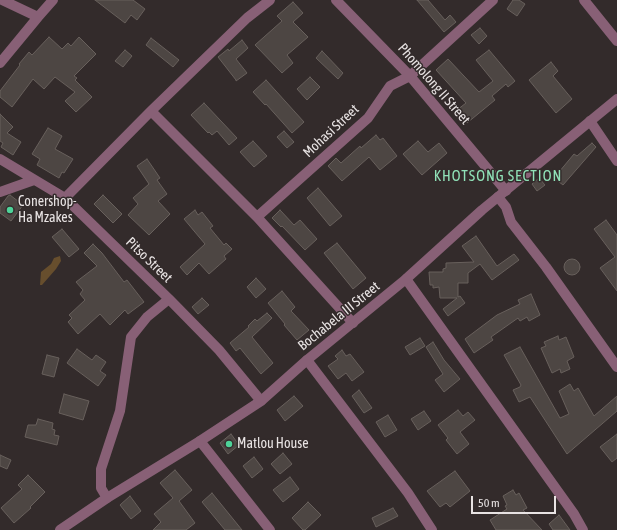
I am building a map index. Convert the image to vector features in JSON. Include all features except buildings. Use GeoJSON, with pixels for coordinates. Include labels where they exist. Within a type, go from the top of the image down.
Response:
{"type":"FeatureCollection","features":[{"type":"Feature","properties":{"kind":"street"},"geometry":{"type":"LineString","coordinates":[[2,0],[38,17]]}},
{"type":"Feature","properties":{"kind":"street"},"geometry":{"type":"LineString","coordinates":[[0,62],[54,0]]}},
{"type":"Feature","properties":{"kind":"street"},"geometry":{"type":"LineString","coordinates":[[65,198],[150,111],[247,18],[270,0]]}},
{"type":"Feature","properties":{"kind":"street","name":"Phomolong II Street"},"geometry":{"type":"LineString","coordinates":[[336,0],[410,76],[502,194],[511,222],[546,267],[617,367]]}},
{"type":"Feature","properties":{"kind":"street","name":"Mohasi Street"},"geometry":{"type":"LineString","coordinates":[[257,217],[368,118],[390,86],[410,76],[493,0]]}},
{"type":"Feature","properties":{"kind":"street"},"geometry":{"type":"LineString","coordinates":[[584,0],[617,41]]}},
{"type":"Feature","properties":{"kind":"street","name":"Bochabela III Street"},"geometry":{"type":"LineString","coordinates":[[60,530],[107,498],[200,441],[261,401],[307,360],[406,279],[482,210],[617,99]]}},
{"type":"Feature","properties":{"kind":"street"},"geometry":{"type":"LineString","coordinates":[[150,111],[257,217],[352,323]]}},
{"type":"Feature","properties":{"kind":"street"},"geometry":{"type":"LineString","coordinates":[[590,121],[617,161]]}},
{"type":"Feature","properties":{"kind":"street","name":"Pitso Street"},"geometry":{"type":"LineString","coordinates":[[0,159],[65,198],[219,350],[261,401]]}},
{"type":"Feature","properties":{"kind":"street"},"geometry":{"type":"LineString","coordinates":[[0,192],[34,180]]}},
{"type":"Feature","properties":{"kind":"street"},"geometry":{"type":"LineString","coordinates":[[406,279],[584,530]]}},
{"type":"Feature","properties":{"kind":"street"},"geometry":{"type":"LineString","coordinates":[[107,498],[101,488],[101,469],[120,411],[131,337],[147,317],[169,299]]}},
{"type":"Feature","properties":{"kind":"street"},"geometry":{"type":"LineString","coordinates":[[307,360],[408,493],[432,530]]}},
{"type":"Feature","properties":{"kind":"street"},"geometry":{"type":"LineString","coordinates":[[200,441],[270,530]]}},
{"type":"Feature","properties":{"kind":"shaded area"},"geometry":{"type":"Polygon","coordinates":[[[60,256],[61,261],[56,269],[42,285],[40,285],[41,272],[51,264],[54,258],[60,256]]]}},
{"type":"Feature","properties":{"kind":"place","name":"Conershop- Ha Mzakes"},"geometry":{"type":"Point","coordinates":[10,210]}},
{"type":"Feature","properties":{"kind":"place","name":"Matlou House"},"geometry":{"type":"Point","coordinates":[229,444]}},
{"type":"Feature","properties":{"kind":"district","name":"KHOTSONG SECTION"},"geometry":{"type":"Point","coordinates":[498,176]}}]}
